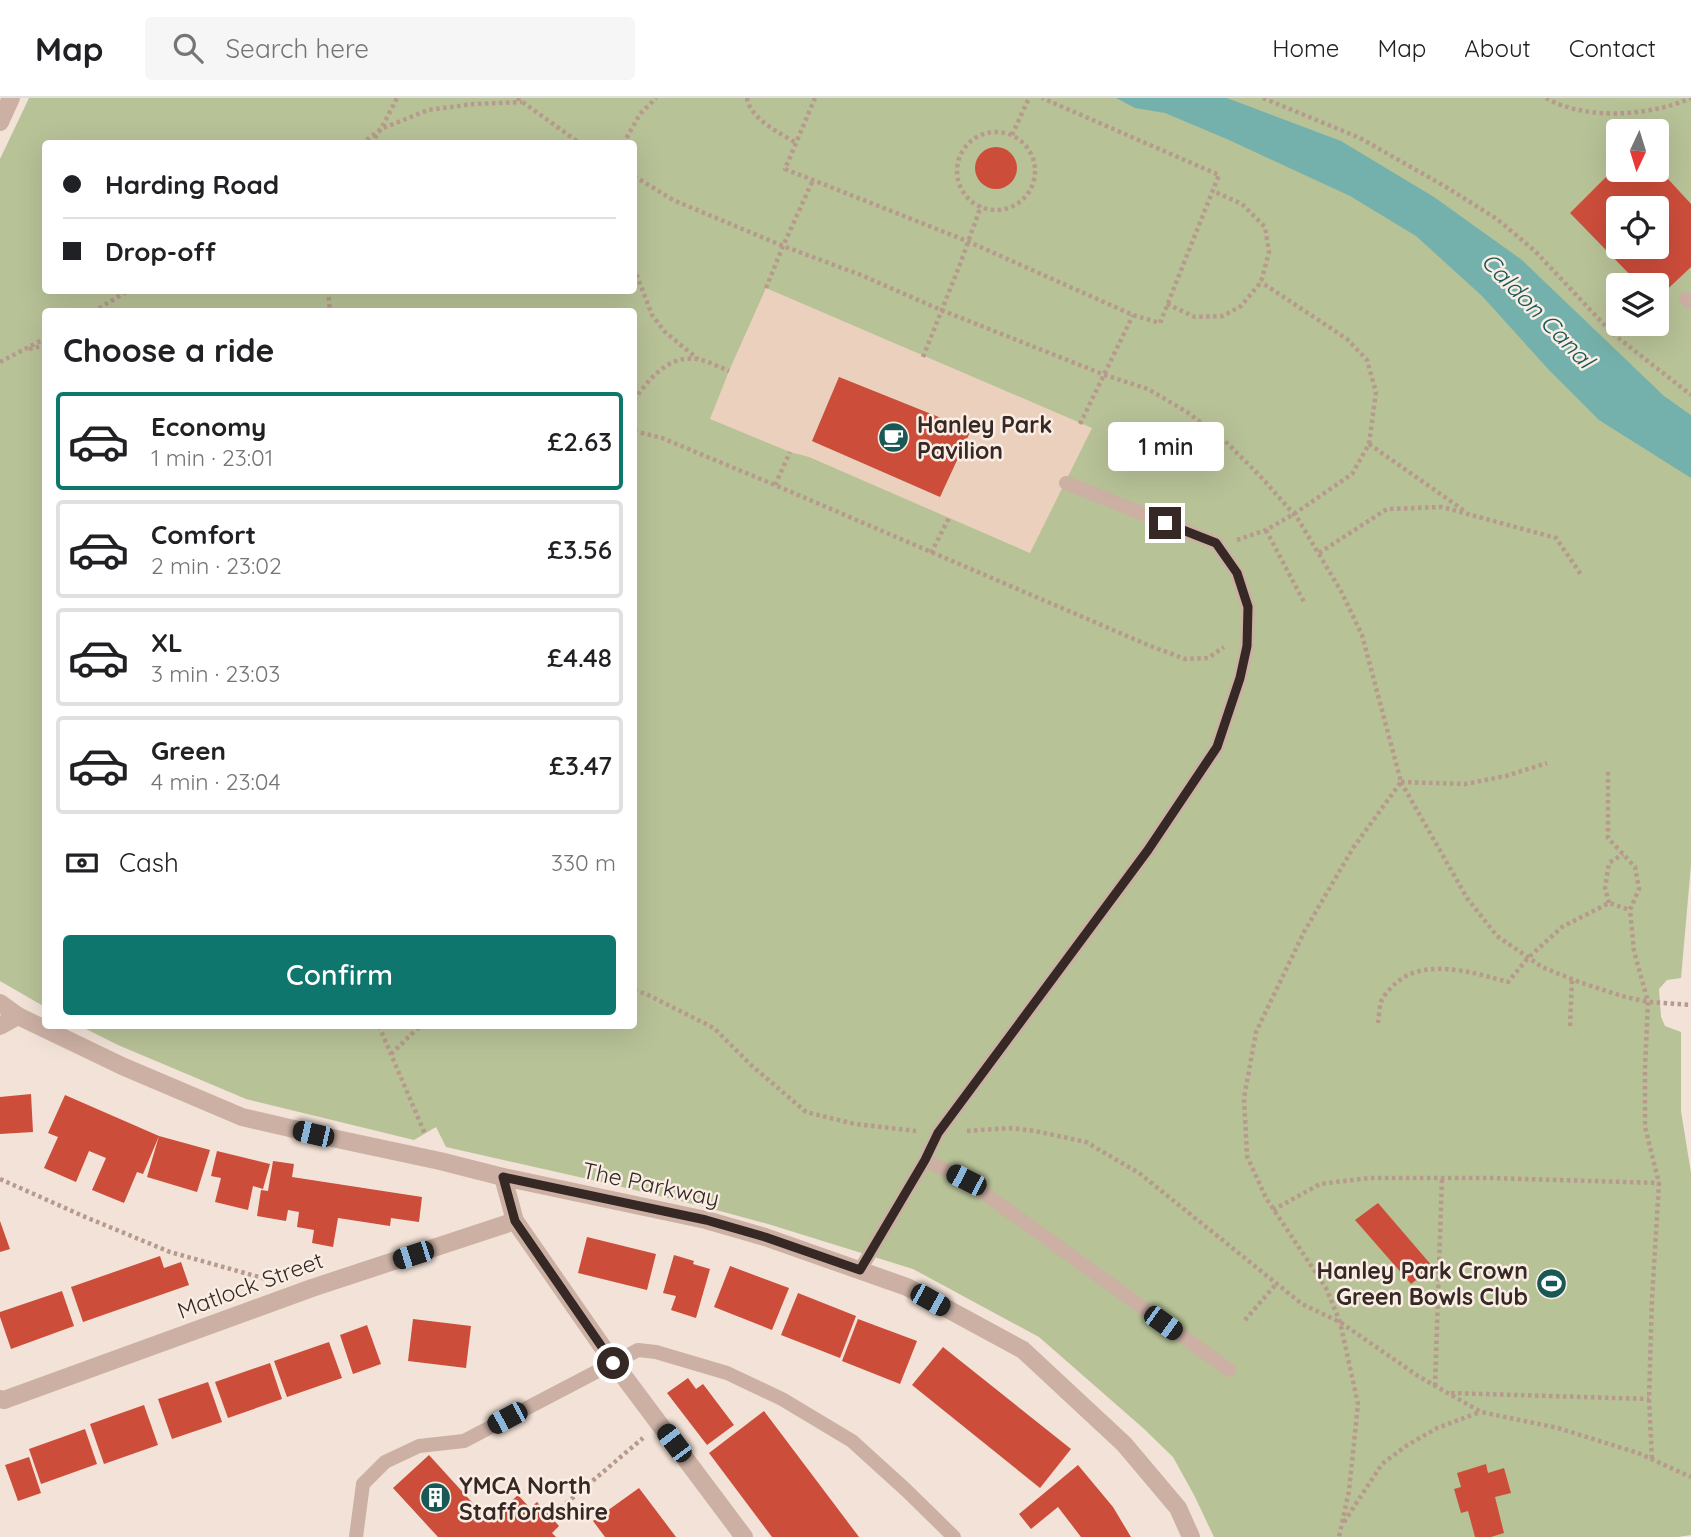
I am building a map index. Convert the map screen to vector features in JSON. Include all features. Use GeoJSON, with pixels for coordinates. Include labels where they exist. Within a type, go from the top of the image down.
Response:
{"type":"FeatureCollection","features":[{"type":"Feature","properties":{"kind":"street"},"geometry":{"type":"LineString","coordinates":[[0,121],[11,98]]}},
{"type":"Feature","properties":{"kind":"street","name":"The Parkway"},"geometry":{"type":"LineString","coordinates":[[0,1003],[18,1016],[42,1028]]}},
{"type":"Feature","properties":{"kind":"street"},"geometry":{"type":"LineString","coordinates":[[0,1026],[18,1016]]}},
{"type":"Feature","properties":{"kind":"street","name":"The Parkway"},"geometry":{"type":"LineString","coordinates":[[45,1029],[122,1066],[242,1117],[706,1220],[765,1237],[907,1287],[1023,1350],[1124,1444],[1178,1508],[1191,1537]]}},
{"type":"Feature","properties":{"kind":"street"},"geometry":{"type":"LineString","coordinates":[[503,1177],[515,1221],[613,1363],[744,1537]]}},
{"type":"Feature","properties":{"kind":"street","name":"Matlock Street"},"geometry":{"type":"LineString","coordinates":[[2,1400],[312,1288],[515,1221]]}},
{"type":"Feature","properties":{"kind":"lane"},"geometry":{"type":"LineString","coordinates":[[860,1270],[938,1133],[1148,850],[1217,747],[1240,678],[1247,646],[1248,607],[1237,573],[1216,543],[1066,483]]}},
{"type":"Feature","properties":{"kind":"lane"},"geometry":{"type":"LineString","coordinates":[[925,1160],[966,1180],[1229,1370]]}},
{"type":"Feature","properties":{"kind":"lane"},"geometry":{"type":"LineString","coordinates":[[356,1537],[363,1483],[385,1462],[419,1447],[464,1441],[638,1350],[656,1352],[727,1373],[782,1399],[852,1441],[954,1537]]}},
{"type":"Feature","properties":{"kind":"path"},"geometry":{"type":"LineString","coordinates":[[374,140],[397,98]]}},
{"type":"Feature","properties":{"kind":"path"},"geometry":{"type":"LineString","coordinates":[[625,140],[640,114],[656,98]]}},
{"type":"Feature","properties":{"kind":"path"},"geometry":{"type":"LineString","coordinates":[[747,98],[766,125],[796,143]]}},
{"type":"Feature","properties":{"kind":"path"},"geometry":{"type":"LineString","coordinates":[[815,98],[785,169],[967,241],[1133,314],[1160,323],[1219,176],[1042,98]]}},
{"type":"Feature","properties":{"kind":"path"},"geometry":{"type":"LineString","coordinates":[[1012,135],[1029,98]]}},
{"type":"Feature","properties":{"kind":"path"},"geometry":{"type":"LineString","coordinates":[[1263,98],[1360,138],[1497,219],[1534,250],[1612,333],[1691,395]]}},
{"type":"Feature","properties":{"kind":"path"},"geometry":{"type":"LineString","coordinates":[[1277,98],[1279,104]]}},
{"type":"Feature","properties":{"kind":"path"},"geometry":{"type":"LineString","coordinates":[[1546,98],[1554,103],[1595,113],[1628,114],[1673,106],[1691,98]]}},
{"type":"Feature","properties":{"kind":"path"},"geometry":{"type":"LineString","coordinates":[[366,140],[381,129],[428,110],[519,100],[575,140]]}},
{"type":"Feature","properties":{"kind":"path"},"geometry":{"type":"LineString","coordinates":[[1004,132],[1023,142],[1031,154],[1035,167],[1033,184],[1016,204],[1003,209],[981,206],[970,200],[961,189],[957,176],[960,156],[977,136],[1004,132]]}},
{"type":"Feature","properties":{"kind":"path"},"geometry":{"type":"LineString","coordinates":[[637,178],[673,200],[783,246],[1105,375],[1147,389],[1187,412],[1224,440],[1294,514],[1341,591],[1362,635],[1401,782],[1467,898],[1497,936],[1542,967],[1572,980],[1648,1002],[1691,1005]]}},
{"type":"Feature","properties":{"kind":"path"},"geometry":{"type":"LineString","coordinates":[[766,288],[813,180]]}},
{"type":"Feature","properties":{"kind":"path"},"geometry":{"type":"LineString","coordinates":[[1167,304],[1195,317],[1223,316],[1241,306],[1261,282],[1269,252],[1265,227],[1242,204],[1213,191]]}},
{"type":"Feature","properties":{"kind":"path"},"geometry":{"type":"LineString","coordinates":[[923,357],[981,206]]}},
{"type":"Feature","properties":{"kind":"path"},"geometry":{"type":"LineString","coordinates":[[637,276],[652,315],[665,332],[698,359],[729,371]]}},
{"type":"Feature","properties":{"kind":"path"},"geometry":{"type":"LineString","coordinates":[[1216,543],[1230,542],[1266,530],[1294,514],[1352,474],[1369,444],[1376,392],[1367,360],[1347,339],[1261,282]]}},
{"type":"Feature","properties":{"kind":"path"},"geometry":{"type":"LineString","coordinates":[[100,308],[122,294]]}},
{"type":"Feature","properties":{"kind":"path"},"geometry":{"type":"LineString","coordinates":[[1080,424],[1133,314]]}},
{"type":"Feature","properties":{"kind":"path"},"geometry":{"type":"LineString","coordinates":[[0,362],[42,340]]}},
{"type":"Feature","properties":{"kind":"path"},"geometry":{"type":"LineString","coordinates":[[23,351],[42,346]]}},
{"type":"Feature","properties":{"kind":"path"},"geometry":{"type":"LineString","coordinates":[[637,396],[647,382],[665,366],[680,360],[698,359]]}},
{"type":"Feature","properties":{"kind":"path"},"geometry":{"type":"LineString","coordinates":[[637,432],[662,438],[1185,659],[1208,658],[1225,646],[1248,621]]}},
{"type":"Feature","properties":{"kind":"path"},"geometry":{"type":"LineString","coordinates":[[1369,444],[1468,513]]}},
{"type":"Feature","properties":{"kind":"path"},"geometry":{"type":"LineString","coordinates":[[775,485],[790,452]]}},
{"type":"Feature","properties":{"kind":"path"},"geometry":{"type":"LineString","coordinates":[[1319,554],[1387,509],[1442,508],[1556,538],[1582,576]]}},
{"type":"Feature","properties":{"kind":"path"},"geometry":{"type":"LineString","coordinates":[[931,553],[949,517]]}},
{"type":"Feature","properties":{"kind":"path"},"geometry":{"type":"LineString","coordinates":[[1266,530],[1305,604]]}},
{"type":"Feature","properties":{"kind":"path"},"geometry":{"type":"LineString","coordinates":[[1401,782],[1465,784],[1506,776],[1547,763]]}},
{"type":"Feature","properties":{"kind":"path"},"geometry":{"type":"LineString","coordinates":[[1608,772],[1608,838],[1635,867],[1639,889],[1630,910],[1634,951],[1648,1002],[1645,1127],[1659,1183],[1649,1399],[1652,1459]]}},
{"type":"Feature","properties":{"kind":"path"},"geometry":{"type":"LineString","coordinates":[[1339,1537],[1349,1491],[1358,1404],[1340,1322],[1326,1288],[1273,1210],[1247,1156],[1244,1098],[1256,1032],[1304,932],[1353,848],[1401,782]]}},
{"type":"Feature","properties":{"kind":"path"},"geometry":{"type":"LineString","coordinates":[[1609,903],[1605,888],[1609,863],[1623,854]]}},
{"type":"Feature","properties":{"kind":"path"},"geometry":{"type":"LineString","coordinates":[[1378,1023],[1381,1000],[1397,981],[1410,974],[1441,968],[1476,973],[1508,982],[1528,958],[1562,927],[1609,903],[1630,910]]}},
{"type":"Feature","properties":{"kind":"path"},"geometry":{"type":"LineString","coordinates":[[1570,1026],[1572,980]]}},
{"type":"Feature","properties":{"kind":"path"},"geometry":{"type":"LineString","coordinates":[[637,991],[713,1028],[806,1112],[855,1124],[938,1133],[1011,1128],[1086,1142],[1139,1173],[1302,1304],[1340,1322],[1418,1376],[1481,1412],[1558,1428],[1638,1453],[1691,1477]]}},
{"type":"Feature","properties":{"kind":"path"},"geometry":{"type":"LineString","coordinates":[[380,1029],[429,1142],[440,1161]]}},
{"type":"Feature","properties":{"kind":"path"},"geometry":{"type":"LineString","coordinates":[[391,1054],[417,1029]]}},
{"type":"Feature","properties":{"kind":"path"},"geometry":{"type":"LineString","coordinates":[[1273,1210],[1320,1184],[1368,1178],[1659,1183]]}},
{"type":"Feature","properties":{"kind":"path"},"geometry":{"type":"LineString","coordinates":[[1435,1386],[1442,1178]]}},
{"type":"Feature","properties":{"kind":"path"},"geometry":{"type":"LineString","coordinates":[[0,1179],[170,1252],[267,1280]]}},
{"type":"Feature","properties":{"kind":"path"},"geometry":{"type":"LineString","coordinates":[[1245,1320],[1277,1283]]}},
{"type":"Feature","properties":{"kind":"path"},"geometry":{"type":"LineString","coordinates":[[1448,1393],[1649,1399]]}},
{"type":"Feature","properties":{"kind":"path"},"geometry":{"type":"LineString","coordinates":[[1342,1526],[1382,1464],[1437,1428],[1481,1412]]}},
{"type":"Feature","properties":{"kind":"path"},"geometry":{"type":"LineString","coordinates":[[550,1517],[660,1424]]}},
{"type":"Feature","properties":{"kind":"green space"},"geometry":{"type":"Polygon","coordinates":[[[29,98],[1691,98],[1691,865],[1681,978],[1667,980],[1659,989],[1661,1017],[1665,1026],[1681,1032],[1681,1111],[1691,1173],[1691,1535],[1214,1537],[1173,1457],[1143,1428],[1039,1337],[913,1269],[709,1208],[446,1147],[436,1127],[414,1140],[246,1099],[86,1029],[637,1029],[637,308],[42,308],[42,1005],[0,981],[0,159],[29,98]]]}},
{"type":"Feature","properties":{"kind":"shaded area"},"geometry":{"type":"Polygon","coordinates":[[[766,288],[1092,428],[1030,553],[809,457],[790,452],[710,419],[766,288]],[[839,377],[812,441],[940,496],[971,430],[839,377]]]}},
{"type":"Feature","properties":{"kind":"water","name":"Caldon Canal"},"geometry":{"type":"Polygon","coordinates":[[[1116,98],[1227,98],[1341,141],[1434,197],[1522,260],[1664,396],[1691,415],[1691,478],[1599,420],[1482,296],[1416,236],[1350,196],[1229,140],[1165,113],[1135,108],[1116,98]]]}},
{"type":"Feature","properties":{"kind":"building"},"geometry":{"type":"Polygon","coordinates":[[[996,147],[1011,153],[1017,168],[1011,183],[996,189],[981,183],[975,168],[981,153],[996,147]]]}},
{"type":"Feature","properties":{"kind":"building"},"geometry":{"type":"Polygon","coordinates":[[[1606,177],[1606,182],[1670,181],[1691,204],[1691,267],[1669,288],[1669,273],[1628,273],[1615,259],[1669,259],[1669,196],[1606,196],[1606,250],[1570,213],[1606,177]]]}},
{"type":"Feature","properties":{"kind":"building"},"geometry":{"type":"Polygon","coordinates":[[[839,377],[971,430],[940,497],[812,441],[839,377]]]}},
{"type":"Feature","properties":{"kind":"building"},"geometry":{"type":"Polygon","coordinates":[[[31,1094],[33,1132],[0,1134],[0,1097],[31,1094]]]}},
{"type":"Feature","properties":{"kind":"building"},"geometry":{"type":"Polygon","coordinates":[[[65,1095],[159,1136],[143,1174],[137,1172],[124,1203],[92,1190],[106,1158],[89,1151],[76,1182],[44,1168],[58,1137],[48,1133],[65,1095]]]}},
{"type":"Feature","properties":{"kind":"building"},"geometry":{"type":"Polygon","coordinates":[[[159,1136],[210,1150],[197,1192],[147,1177],[159,1136]]]}},
{"type":"Feature","properties":{"kind":"building"},"geometry":{"type":"Polygon","coordinates":[[[217,1151],[270,1164],[263,1189],[253,1186],[248,1210],[215,1202],[221,1178],[211,1176],[217,1151]]]}},
{"type":"Feature","properties":{"kind":"building"},"geometry":{"type":"Polygon","coordinates":[[[273,1161],[294,1164],[292,1177],[422,1197],[419,1222],[391,1218],[390,1226],[338,1218],[333,1247],[312,1243],[314,1230],[297,1227],[299,1212],[288,1210],[286,1221],[257,1216],[261,1190],[268,1191],[273,1161]]]}},
{"type":"Feature","properties":{"kind":"building"},"geometry":{"type":"Polygon","coordinates":[[[1378,1203],[1433,1267],[1411,1284],[1355,1220],[1378,1203]]]}},
{"type":"Feature","properties":{"kind":"building"},"geometry":{"type":"Polygon","coordinates":[[[0,1221],[10,1249],[0,1252],[0,1221]]]}},
{"type":"Feature","properties":{"kind":"building"},"geometry":{"type":"Polygon","coordinates":[[[587,1237],[656,1254],[647,1290],[578,1273],[587,1237]]]}},
{"type":"Feature","properties":{"kind":"building"},"geometry":{"type":"Polygon","coordinates":[[[674,1255],[710,1269],[696,1318],[671,1310],[676,1296],[663,1293],[674,1255]]]}},
{"type":"Feature","properties":{"kind":"building"},"geometry":{"type":"Polygon","coordinates":[[[160,1256],[164,1268],[181,1262],[189,1285],[83,1322],[71,1287],[160,1256]]]}},
{"type":"Feature","properties":{"kind":"building"},"geometry":{"type":"Polygon","coordinates":[[[730,1266],[789,1288],[772,1330],[714,1307],[730,1266]]]}},
{"type":"Feature","properties":{"kind":"building"},"geometry":{"type":"Polygon","coordinates":[[[62,1291],[74,1326],[11,1349],[0,1312],[62,1291]]]}},
{"type":"Feature","properties":{"kind":"building"},"geometry":{"type":"Polygon","coordinates":[[[798,1293],[856,1316],[840,1358],[781,1335],[798,1293]]]}},
{"type":"Feature","properties":{"kind":"building"},"geometry":{"type":"Polygon","coordinates":[[[413,1319],[471,1326],[466,1368],[408,1361],[413,1319]]]}},
{"type":"Feature","properties":{"kind":"building"},"geometry":{"type":"Polygon","coordinates":[[[858,1319],[917,1341],[900,1384],[842,1361],[858,1319]]]}},
{"type":"Feature","properties":{"kind":"building"},"geometry":{"type":"Polygon","coordinates":[[[367,1325],[381,1364],[353,1374],[340,1335],[367,1325]]]}},
{"type":"Feature","properties":{"kind":"building"},"geometry":{"type":"Polygon","coordinates":[[[329,1342],[342,1378],[287,1397],[274,1361],[329,1342]]]}},
{"type":"Feature","properties":{"kind":"building"},"geometry":{"type":"Polygon","coordinates":[[[943,1347],[1071,1449],[1040,1488],[912,1385],[943,1347]]]}},
{"type":"Feature","properties":{"kind":"building"},"geometry":{"type":"Polygon","coordinates":[[[270,1363],[282,1399],[228,1418],[215,1382],[270,1363]]]}},
{"type":"Feature","properties":{"kind":"building"},"geometry":{"type":"Polygon","coordinates":[[[688,1378],[696,1389],[703,1384],[734,1425],[707,1445],[667,1393],[688,1378]]]}},
{"type":"Feature","properties":{"kind":"building"},"geometry":{"type":"Polygon","coordinates":[[[208,1382],[222,1422],[172,1439],[158,1399],[208,1382]]]}},
{"type":"Feature","properties":{"kind":"building"},"geometry":{"type":"Polygon","coordinates":[[[144,1405],[158,1445],[104,1464],[90,1424],[144,1405]]]}},
{"type":"Feature","properties":{"kind":"building"},"geometry":{"type":"Polygon","coordinates":[[[764,1411],[859,1537],[772,1537],[709,1453],[764,1411]]]}},
{"type":"Feature","properties":{"kind":"building"},"geometry":{"type":"Polygon","coordinates":[[[85,1429],[97,1464],[41,1484],[29,1449],[85,1429]]]}},
{"type":"Feature","properties":{"kind":"building","name":"YMCA North Staffordshire"},"geometry":{"type":"Polygon","coordinates":[[[429,1455],[489,1521],[518,1495],[530,1508],[537,1502],[559,1526],[552,1533],[556,1537],[438,1537],[393,1488],[429,1455]]]}},
{"type":"Feature","properties":{"kind":"building"},"geometry":{"type":"Polygon","coordinates":[[[29,1457],[41,1493],[18,1501],[5,1465],[29,1457]]]}},
{"type":"Feature","properties":{"kind":"building"},"geometry":{"type":"Polygon","coordinates":[[[1486,1464],[1488,1473],[1504,1468],[1511,1493],[1495,1497],[1504,1533],[1491,1537],[1475,1537],[1468,1511],[1461,1513],[1454,1489],[1461,1487],[1457,1473],[1486,1464]]]}},
{"type":"Feature","properties":{"kind":"building"},"geometry":{"type":"Polygon","coordinates":[[[1078,1465],[1113,1507],[1131,1537],[1081,1537],[1058,1507],[1031,1529],[1019,1514],[1078,1465]]]}},
{"type":"Feature","properties":{"kind":"building"},"geometry":{"type":"Polygon","coordinates":[[[639,1488],[676,1537],[605,1537],[593,1521],[639,1488]]]}},
{"type":"Feature","properties":{"kind":"place","name":"Hanley Park Pavilion"},"geometry":{"type":"Point","coordinates":[894,437]}},
{"type":"Feature","properties":{"kind":"place","name":"Hanley Park Crown Green Bowls Club"},"geometry":{"type":"Point","coordinates":[1551,1283]}},
{"type":"Feature","properties":{"kind":"place","name":"YMCA North Staffordshire"},"geometry":{"type":"Point","coordinates":[436,1498]}},
{"type":"Feature","properties":{"kind":"route"},"geometry":{"type":"LineString","coordinates":[[613,1363],[515,1221],[503,1177],[706,1220],[860,1270],[938,1133],[1148,850],[1217,747],[1240,678],[1247,646],[1248,607],[1237,573],[1216,543],[1165,523]]}}]}
